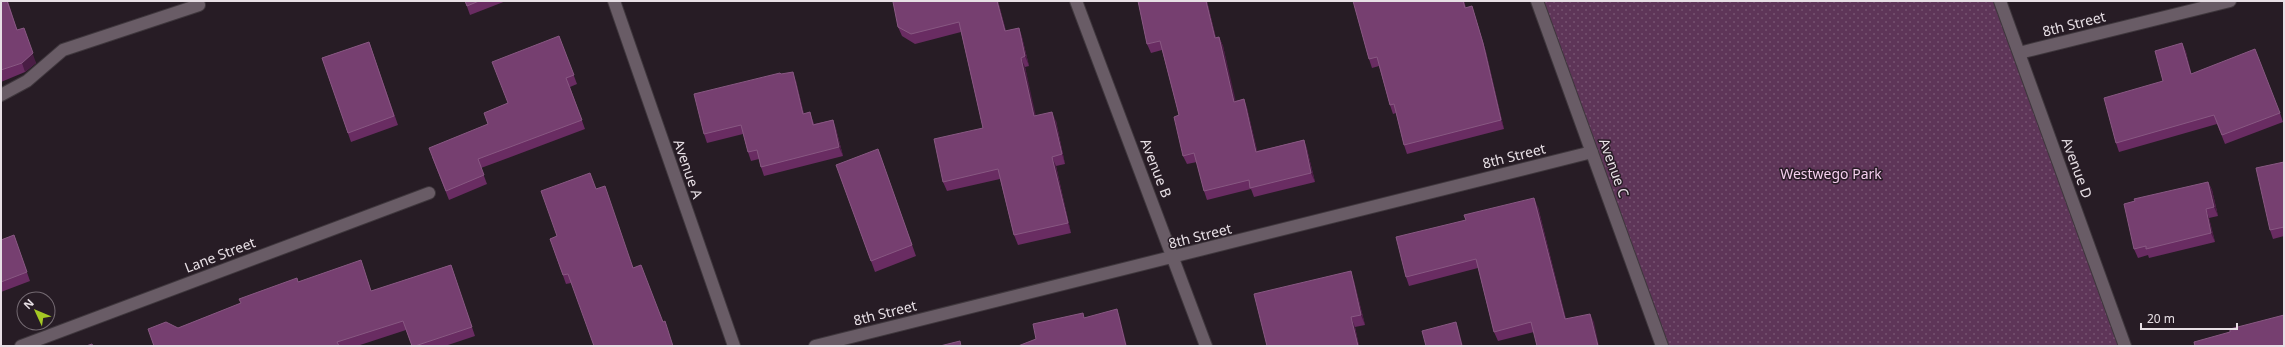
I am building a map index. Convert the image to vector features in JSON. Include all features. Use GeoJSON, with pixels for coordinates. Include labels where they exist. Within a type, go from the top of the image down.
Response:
{"type":"FeatureCollection","features":[{"type":"Feature","properties":{"kind":"street","name":"Avenue A"},"geometry":{"type":"LineString","coordinates":[[614,1],[734,346]]}},
{"type":"Feature","properties":{"kind":"street","name":"Avenue B"},"geometry":{"type":"LineString","coordinates":[[1076,1],[1206,346]]}},
{"type":"Feature","properties":{"kind":"street","name":"Avenue C"},"geometry":{"type":"LineString","coordinates":[[1537,1],[1662,346]]}},
{"type":"Feature","properties":{"kind":"street","name":"Avenue D"},"geometry":{"type":"LineString","coordinates":[[2000,1],[2125,346]]}},
{"type":"Feature","properties":{"kind":"street","name":"8th Street"},"geometry":{"type":"LineString","coordinates":[[2019,52],[2230,1]]}},
{"type":"Feature","properties":{"kind":"street"},"geometry":{"type":"LineString","coordinates":[[1,95],[27,81],[63,50],[199,5]]}},
{"type":"Feature","properties":{"kind":"street","name":"8th Street"},"geometry":{"type":"LineString","coordinates":[[815,346],[1174,258],[1592,152]]}},
{"type":"Feature","properties":{"kind":"street","name":"Lane Street"},"geometry":{"type":"LineString","coordinates":[[21,346],[429,193]]}},
{"type":"Feature","properties":{"kind":"green space","name":"Westwego Park"},"geometry":{"type":"Polygon","coordinates":[[[1537,1],[2000,1],[2125,346],[1662,346],[1537,1]]]}},
{"type":"Feature","properties":{"kind":"building"},"geometry":{"type":"Polygon","coordinates":[[[1,1],[7,1],[17,30],[24,28],[33,53],[22,63],[1,70],[1,1]]]}},
{"type":"Feature","properties":{"kind":"building"},"geometry":{"type":"Polygon","coordinates":[[[465,1],[479,1],[467,6],[465,1]]]}},
{"type":"Feature","properties":{"kind":"building"},"geometry":{"type":"Polygon","coordinates":[[[893,1],[997,1],[1005,31],[1019,28],[1025,56],[1021,58],[1034,116],[1052,112],[1062,154],[1052,157],[1068,223],[1014,235],[998,169],[943,182],[934,139],[983,128],[959,22],[911,34],[898,27],[893,1]]]}},
{"type":"Feature","properties":{"kind":"building"},"geometry":{"type":"Polygon","coordinates":[[[1138,1],[1206,1],[1215,38],[1219,37],[1234,102],[1244,99],[1256,152],[1304,140],[1311,173],[1250,188],[1249,180],[1204,191],[1194,153],[1183,156],[1174,117],[1179,115],[1160,41],[1147,44],[1138,1]]]}},
{"type":"Feature","properties":{"kind":"building"},"geometry":{"type":"Polygon","coordinates":[[[1353,1],[1463,1],[1465,8],[1472,6],[1483,43],[1501,120],[1404,145],[1394,104],[1390,105],[1377,57],[1369,59],[1353,1]]]}},
{"type":"Feature","properties":{"kind":"building"},"geometry":{"type":"Polygon","coordinates":[[[559,36],[574,75],[566,78],[582,120],[478,159],[484,175],[446,191],[429,148],[488,124],[484,113],[508,103],[492,62],[559,36]]]}},
{"type":"Feature","properties":{"kind":"building"},"geometry":{"type":"Polygon","coordinates":[[[369,42],[394,116],[348,133],[322,58],[369,42]]]}},
{"type":"Feature","properties":{"kind":"building"},"geometry":{"type":"Polygon","coordinates":[[[2182,43],[2191,74],[2255,49],[2280,113],[2222,135],[2214,115],[2116,143],[2104,98],[2163,81],[2155,51],[2182,43]]]}},
{"type":"Feature","properties":{"kind":"building"},"geometry":{"type":"Polygon","coordinates":[[[793,72],[803,114],[810,112],[813,125],[833,120],[839,147],[761,167],[757,150],[748,152],[741,125],[704,134],[694,94],[780,73],[793,72]]]}},
{"type":"Feature","properties":{"kind":"building"},"geometry":{"type":"Polygon","coordinates":[[[878,149],[912,245],[871,261],[836,165],[878,149]]]}},
{"type":"Feature","properties":{"kind":"building"},"geometry":{"type":"Polygon","coordinates":[[[2284,162],[2284,227],[2270,230],[2256,168],[2284,162]]]}},
{"type":"Feature","properties":{"kind":"building"},"geometry":{"type":"Polygon","coordinates":[[[590,173],[596,189],[605,186],[633,268],[641,265],[663,322],[665,321],[673,346],[594,346],[568,274],[563,275],[550,239],[557,236],[541,191],[590,173]]]}},
{"type":"Feature","properties":{"kind":"building"},"geometry":{"type":"Polygon","coordinates":[[[2208,182],[2214,207],[2206,209],[2211,233],[2146,249],[2146,246],[2134,249],[2124,204],[2135,201],[2134,199],[2208,182]]]}},
{"type":"Feature","properties":{"kind":"building"},"geometry":{"type":"Polygon","coordinates":[[[1534,198],[1565,319],[1590,314],[1598,346],[1537,346],[1531,322],[1494,332],[1476,259],[1406,277],[1396,237],[1466,220],[1464,215],[1534,198]]]}},
{"type":"Feature","properties":{"kind":"building"},"geometry":{"type":"Polygon","coordinates":[[[14,235],[27,272],[1,282],[1,240],[14,235]]]}},
{"type":"Feature","properties":{"kind":"building"},"geometry":{"type":"Polygon","coordinates":[[[361,260],[371,291],[451,265],[472,327],[415,346],[412,346],[403,321],[337,342],[339,346],[154,346],[148,329],[166,322],[178,328],[241,303],[239,299],[297,278],[298,282],[361,260]]]}},
{"type":"Feature","properties":{"kind":"building"},"geometry":{"type":"Polygon","coordinates":[[[1351,271],[1361,315],[1351,317],[1358,346],[1267,346],[1254,294],[1351,271]]]}},
{"type":"Feature","properties":{"kind":"building"},"geometry":{"type":"Polygon","coordinates":[[[1117,309],[1126,346],[1018,346],[1036,339],[1033,324],[1083,313],[1084,318],[1117,309]]]}},
{"type":"Feature","properties":{"kind":"building"},"geometry":{"type":"Polygon","coordinates":[[[2284,315],[2284,346],[2195,346],[2194,342],[2230,332],[2230,329],[2284,315]]]}},
{"type":"Feature","properties":{"kind":"building"},"geometry":{"type":"Polygon","coordinates":[[[1456,322],[1462,346],[1426,346],[1422,331],[1456,322]]]}},
{"type":"Feature","properties":{"kind":"building"},"geometry":{"type":"Polygon","coordinates":[[[960,341],[961,346],[940,346],[960,341]]]}}]}
